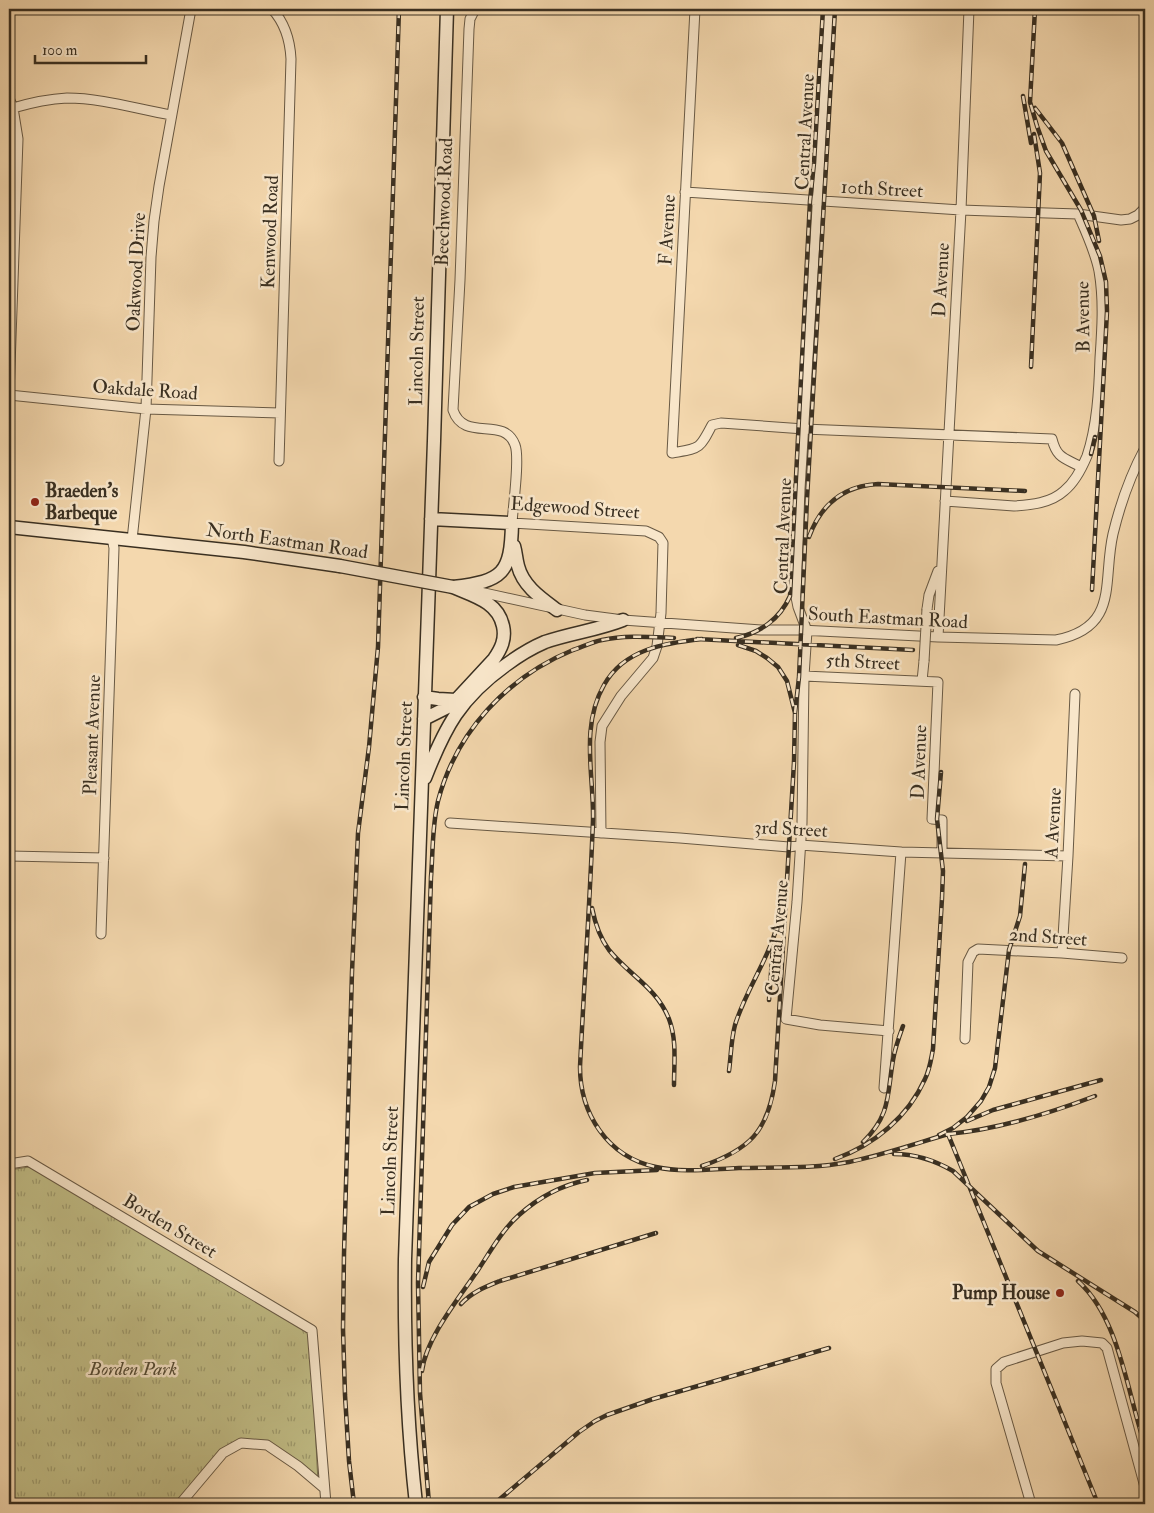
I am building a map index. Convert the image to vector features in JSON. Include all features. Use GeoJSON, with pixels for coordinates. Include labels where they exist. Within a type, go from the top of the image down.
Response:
{"type":"FeatureCollection","features":[{"type":"Feature","properties":{"kind":"main road","name":"Lincoln Street"},"geometry":{"type":"LineString","coordinates":[[416,1504],[408,1409],[405,1259],[447,9]]}},
{"type":"Feature","properties":{"kind":"main road","name":"Edgewood Street"},"geometry":{"type":"LineString","coordinates":[[431,519],[512,529]]}},
{"type":"Feature","properties":{"kind":"main road","name":"North Eastman Road"},"geometry":{"type":"LineString","coordinates":[[9,527],[244,552],[340,566],[454,586]]}},
{"type":"Feature","properties":{"kind":"main road"},"geometry":{"type":"LineString","coordinates":[[454,586],[479,584],[496,577],[507,563],[512,529]]}},
{"type":"Feature","properties":{"kind":"main road"},"geometry":{"type":"LineString","coordinates":[[512,529],[517,564],[521,576],[533,591],[556,610]]}},
{"type":"Feature","properties":{"kind":"main road"},"geometry":{"type":"LineString","coordinates":[[424,719],[450,706],[456,700],[494,659],[499,652],[505,634],[502,618],[492,604],[454,586]]}},
{"type":"Feature","properties":{"kind":"main road"},"geometry":{"type":"LineString","coordinates":[[422,788],[439,743],[448,727],[466,701],[487,680],[525,652],[545,642],[610,626],[623,620]]}},
{"type":"Feature","properties":{"kind":"main road"},"geometry":{"type":"LineString","coordinates":[[424,697],[456,700]]}},
{"type":"Feature","properties":{"kind":"street","name":"Oakwood Drive"},"geometry":{"type":"LineString","coordinates":[[132,540],[146,409],[154,221],[191,9]]}},
{"type":"Feature","properties":{"kind":"street","name":"Beechwood Road"},"geometry":{"type":"LineString","coordinates":[[475,9],[470,19],[469,29],[460,280],[453,410],[456,418],[462,424],[469,427],[503,431],[515,444],[517,454],[512,529]]}},
{"type":"Feature","properties":{"kind":"street","name":"F Avenue"},"geometry":{"type":"LineString","coordinates":[[694,9],[672,452],[698,448],[712,425],[721,423],[804,429]]}},
{"type":"Feature","properties":{"kind":"street","name":"Central Avenue"},"geometry":{"type":"LineString","coordinates":[[829,9],[796,597],[807,631],[804,676],[802,822],[786,1019],[820,1025],[889,1032]]}},
{"type":"Feature","properties":{"kind":"street","name":"D Avenue"},"geometry":{"type":"LineString","coordinates":[[938,637],[961,210],[969,9]]}},
{"type":"Feature","properties":{"kind":"street","name":"Kenwood Road"},"geometry":{"type":"LineString","coordinates":[[277,11],[289,38],[292,59],[278,461]]}},
{"type":"Feature","properties":{"kind":"street"},"geometry":{"type":"LineString","coordinates":[[9,98],[13,108],[18,139],[9,395]]}},
{"type":"Feature","properties":{"kind":"street"},"geometry":{"type":"LineString","coordinates":[[13,108],[34,102],[67,98],[96,101],[171,116]]}},
{"type":"Feature","properties":{"kind":"street","name":"10th Street"},"geometry":{"type":"LineString","coordinates":[[685,192],[961,210],[1078,214]]}},
{"type":"Feature","properties":{"kind":"street"},"geometry":{"type":"LineString","coordinates":[[1078,214],[1121,220],[1130,219],[1138,215],[1145,208]]}},
{"type":"Feature","properties":{"kind":"street","name":"B Avenue"},"geometry":{"type":"LineString","coordinates":[[945,501],[1025,506],[1052,500],[1065,491],[1086,456],[1092,436],[1098,394],[1103,310],[1102,290],[1094,252],[1078,214]]}},
{"type":"Feature","properties":{"kind":"street","name":"Oakdale Road"},"geometry":{"type":"LineString","coordinates":[[9,395],[146,409],[280,414]]}},
{"type":"Feature","properties":{"kind":"street"},"geometry":{"type":"LineString","coordinates":[[804,429],[1052,439],[1055,450],[1059,455],[1081,466]]}},
{"type":"Feature","properties":{"kind":"street","name":"South Eastman Road"},"geometry":{"type":"LineString","coordinates":[[556,610],[585,616],[623,620],[761,630],[786,629],[938,637],[1056,640],[1072,637],[1084,631],[1094,622],[1100,612],[1104,600],[1113,535],[1130,481],[1145,448]]}},
{"type":"Feature","properties":{"kind":"street","name":"Edgewood Street"},"geometry":{"type":"LineString","coordinates":[[512,529],[646,531],[659,537],[664,543],[660,622],[657,646],[653,658],[620,696],[602,726],[600,742],[601,833]]}},
{"type":"Feature","properties":{"kind":"street","name":"Pleasant Avenue"},"geometry":{"type":"LineString","coordinates":[[101,934],[114,548],[112,538]]}},
{"type":"Feature","properties":{"kind":"street","name":"D Avenue"},"geometry":{"type":"LineString","coordinates":[[942,852],[942,820],[932,818],[938,682],[922,681],[926,609],[943,554]]}},
{"type":"Feature","properties":{"kind":"street","name":"North Eastman Road"},"geometry":{"type":"LineString","coordinates":[[454,586],[556,610]]}},
{"type":"Feature","properties":{"kind":"street","name":"5th Street"},"geometry":{"type":"LineString","coordinates":[[804,676],[922,681]]}},
{"type":"Feature","properties":{"kind":"street","name":"A Avenue"},"geometry":{"type":"LineString","coordinates":[[1062,953],[1075,694]]}},
{"type":"Feature","properties":{"kind":"street","name":"3rd Street"},"geometry":{"type":"LineString","coordinates":[[450,823],[789,847],[800,845],[901,852]]}},
{"type":"Feature","properties":{"kind":"street"},"geometry":{"type":"LineString","coordinates":[[884,1088],[901,852],[1068,856]]}},
{"type":"Feature","properties":{"kind":"street"},"geometry":{"type":"LineString","coordinates":[[9,856],[104,858]]}},
{"type":"Feature","properties":{"kind":"street","name":"2nd Street"},"geometry":{"type":"LineString","coordinates":[[965,1039],[968,962],[973,952],[978,949],[1122,958]]}},
{"type":"Feature","properties":{"kind":"street","name":"Borden Street"},"geometry":{"type":"LineString","coordinates":[[9,1164],[28,1161],[312,1330],[324,1488]]}},
{"type":"Feature","properties":{"kind":"street"},"geometry":{"type":"LineString","coordinates":[[1031,1504],[996,1383],[996,1369],[1004,1362],[1068,1342],[1102,1343],[1107,1348],[1145,1487]]}},
{"type":"Feature","properties":{"kind":"street"},"geometry":{"type":"LineString","coordinates":[[180,1504],[223,1453],[240,1443],[268,1445],[298,1466],[324,1488],[326,1504]]}},
{"type":"Feature","properties":{"kind":"green space","name":"Borden Park"},"geometry":{"type":"Polygon","coordinates":[[[29,1167],[310,1328],[318,1483],[267,1445],[241,1443],[223,1453],[183,1504],[15,1504],[9,1479],[9,1170],[29,1167]]]}},
{"type":"Feature","properties":{"kind":"railway"},"geometry":{"type":"LineString","coordinates":[[354,1504],[349,1461],[343,1329],[352,972],[358,833],[369,747],[378,647],[399,9]]}},
{"type":"Feature","properties":{"kind":"railway"},"geometry":{"type":"LineString","coordinates":[[736,638],[753,633],[768,624],[781,612],[790,596],[810,201],[823,9]]}},
{"type":"Feature","properties":{"kind":"railway"},"geometry":{"type":"LineString","coordinates":[[795,713],[799,677],[807,499],[835,9]]}},
{"type":"Feature","properties":{"kind":"railway"},"geometry":{"type":"LineString","coordinates":[[1035,9],[1030,102],[1046,151],[1081,210],[1100,256],[1106,282],[1107,311],[1092,590]]}},
{"type":"Feature","properties":{"kind":"railway"},"geometry":{"type":"LineString","coordinates":[[1023,96],[1031,143]]}},
{"type":"Feature","properties":{"kind":"railway"},"geometry":{"type":"LineString","coordinates":[[1035,108],[1062,143],[1094,216],[1099,241]]}},
{"type":"Feature","properties":{"kind":"railway"},"geometry":{"type":"LineString","coordinates":[[1031,367],[1040,173],[1034,134]]}},
{"type":"Feature","properties":{"kind":"railway"},"geometry":{"type":"LineString","coordinates":[[1091,454],[1095,437]]}},
{"type":"Feature","properties":{"kind":"railway"},"geometry":{"type":"LineString","coordinates":[[809,537],[814,525],[827,506],[844,493],[865,485],[1025,491]]}},
{"type":"Feature","properties":{"kind":"railway"},"geometry":{"type":"LineString","coordinates":[[429,1504],[420,1393],[418,1283],[431,877],[438,801],[446,776],[457,752],[471,730],[506,691],[527,675],[549,661],[598,641],[629,637],[674,638]]}},
{"type":"Feature","properties":{"kind":"railway"},"geometry":{"type":"LineString","coordinates":[[697,639],[913,650]]}},
{"type":"Feature","properties":{"kind":"railway"},"geometry":{"type":"LineString","coordinates":[[702,639],[660,646],[647,650],[623,663],[612,673],[604,685],[592,717],[590,751],[593,820],[580,1067],[581,1084],[591,1116],[610,1143],[623,1154],[639,1162],[676,1170],[822,1166],[874,1156],[948,1134],[1098,1504]]}},
{"type":"Feature","properties":{"kind":"railway"},"geometry":{"type":"LineString","coordinates":[[702,1166],[732,1153],[754,1137],[767,1114],[775,1081],[794,762],[795,713],[787,681],[778,667],[756,651],[738,645]]}},
{"type":"Feature","properties":{"kind":"railway"},"geometry":{"type":"LineString","coordinates":[[835,1159],[863,1146],[888,1128],[909,1106],[918,1093],[929,1068],[933,1049],[942,898],[943,871],[937,819],[941,772]]}},
{"type":"Feature","properties":{"kind":"railway"},"geometry":{"type":"LineString","coordinates":[[939,1135],[953,1128],[967,1117],[981,1101],[989,1087],[995,1068],[1009,950],[1020,916],[1025,864]]}},
{"type":"Feature","properties":{"kind":"railway"},"geometry":{"type":"LineString","coordinates":[[592,908],[598,930],[609,950],[650,990],[664,1008],[672,1027],[675,1060],[674,1085]]}},
{"type":"Feature","properties":{"kind":"railway"},"geometry":{"type":"LineString","coordinates":[[729,1071],[735,1025],[772,942],[780,913]]}},
{"type":"Feature","properties":{"kind":"railway"},"geometry":{"type":"LineString","coordinates":[[769,1000],[773,947]]}},
{"type":"Feature","properties":{"kind":"railway"},"geometry":{"type":"LineString","coordinates":[[863,1142],[879,1123],[883,1113],[894,1056],[903,1026]]}},
{"type":"Feature","properties":{"kind":"railway"},"geometry":{"type":"LineString","coordinates":[[967,1121],[993,1110],[1101,1080]]}},
{"type":"Feature","properties":{"kind":"railway"},"geometry":{"type":"LineString","coordinates":[[948,1134],[967,1132],[1023,1120],[1095,1096]]}},
{"type":"Feature","properties":{"kind":"railway"},"geometry":{"type":"LineString","coordinates":[[894,1154],[925,1158],[953,1171],[1038,1251],[1135,1312],[1145,1321]]}},
{"type":"Feature","properties":{"kind":"railway"},"geometry":{"type":"LineString","coordinates":[[423,1287],[429,1262],[452,1225],[469,1207],[493,1194],[514,1187],[595,1173],[657,1170]]}},
{"type":"Feature","properties":{"kind":"railway"},"geometry":{"type":"LineString","coordinates":[[422,1371],[425,1358],[436,1332],[507,1227],[519,1215],[542,1198],[568,1185],[587,1180]]}},
{"type":"Feature","properties":{"kind":"railway"},"geometry":{"type":"LineString","coordinates":[[461,1304],[474,1293],[500,1281],[656,1233]]}},
{"type":"Feature","properties":{"kind":"railway"},"geometry":{"type":"LineString","coordinates":[[1078,1281],[1104,1315],[1113,1336],[1145,1445]]}},
{"type":"Feature","properties":{"kind":"railway"},"geometry":{"type":"LineString","coordinates":[[494,1504],[579,1432],[607,1415],[653,1399],[829,1348]]}},
{"type":"Feature","properties":{"kind":"place","name":"Braeden's Barbeque"},"geometry":{"type":"Point","coordinates":[35,502]}},
{"type":"Feature","properties":{"kind":"place","name":"Pump House"},"geometry":{"type":"Point","coordinates":[1060,1293]}}]}
